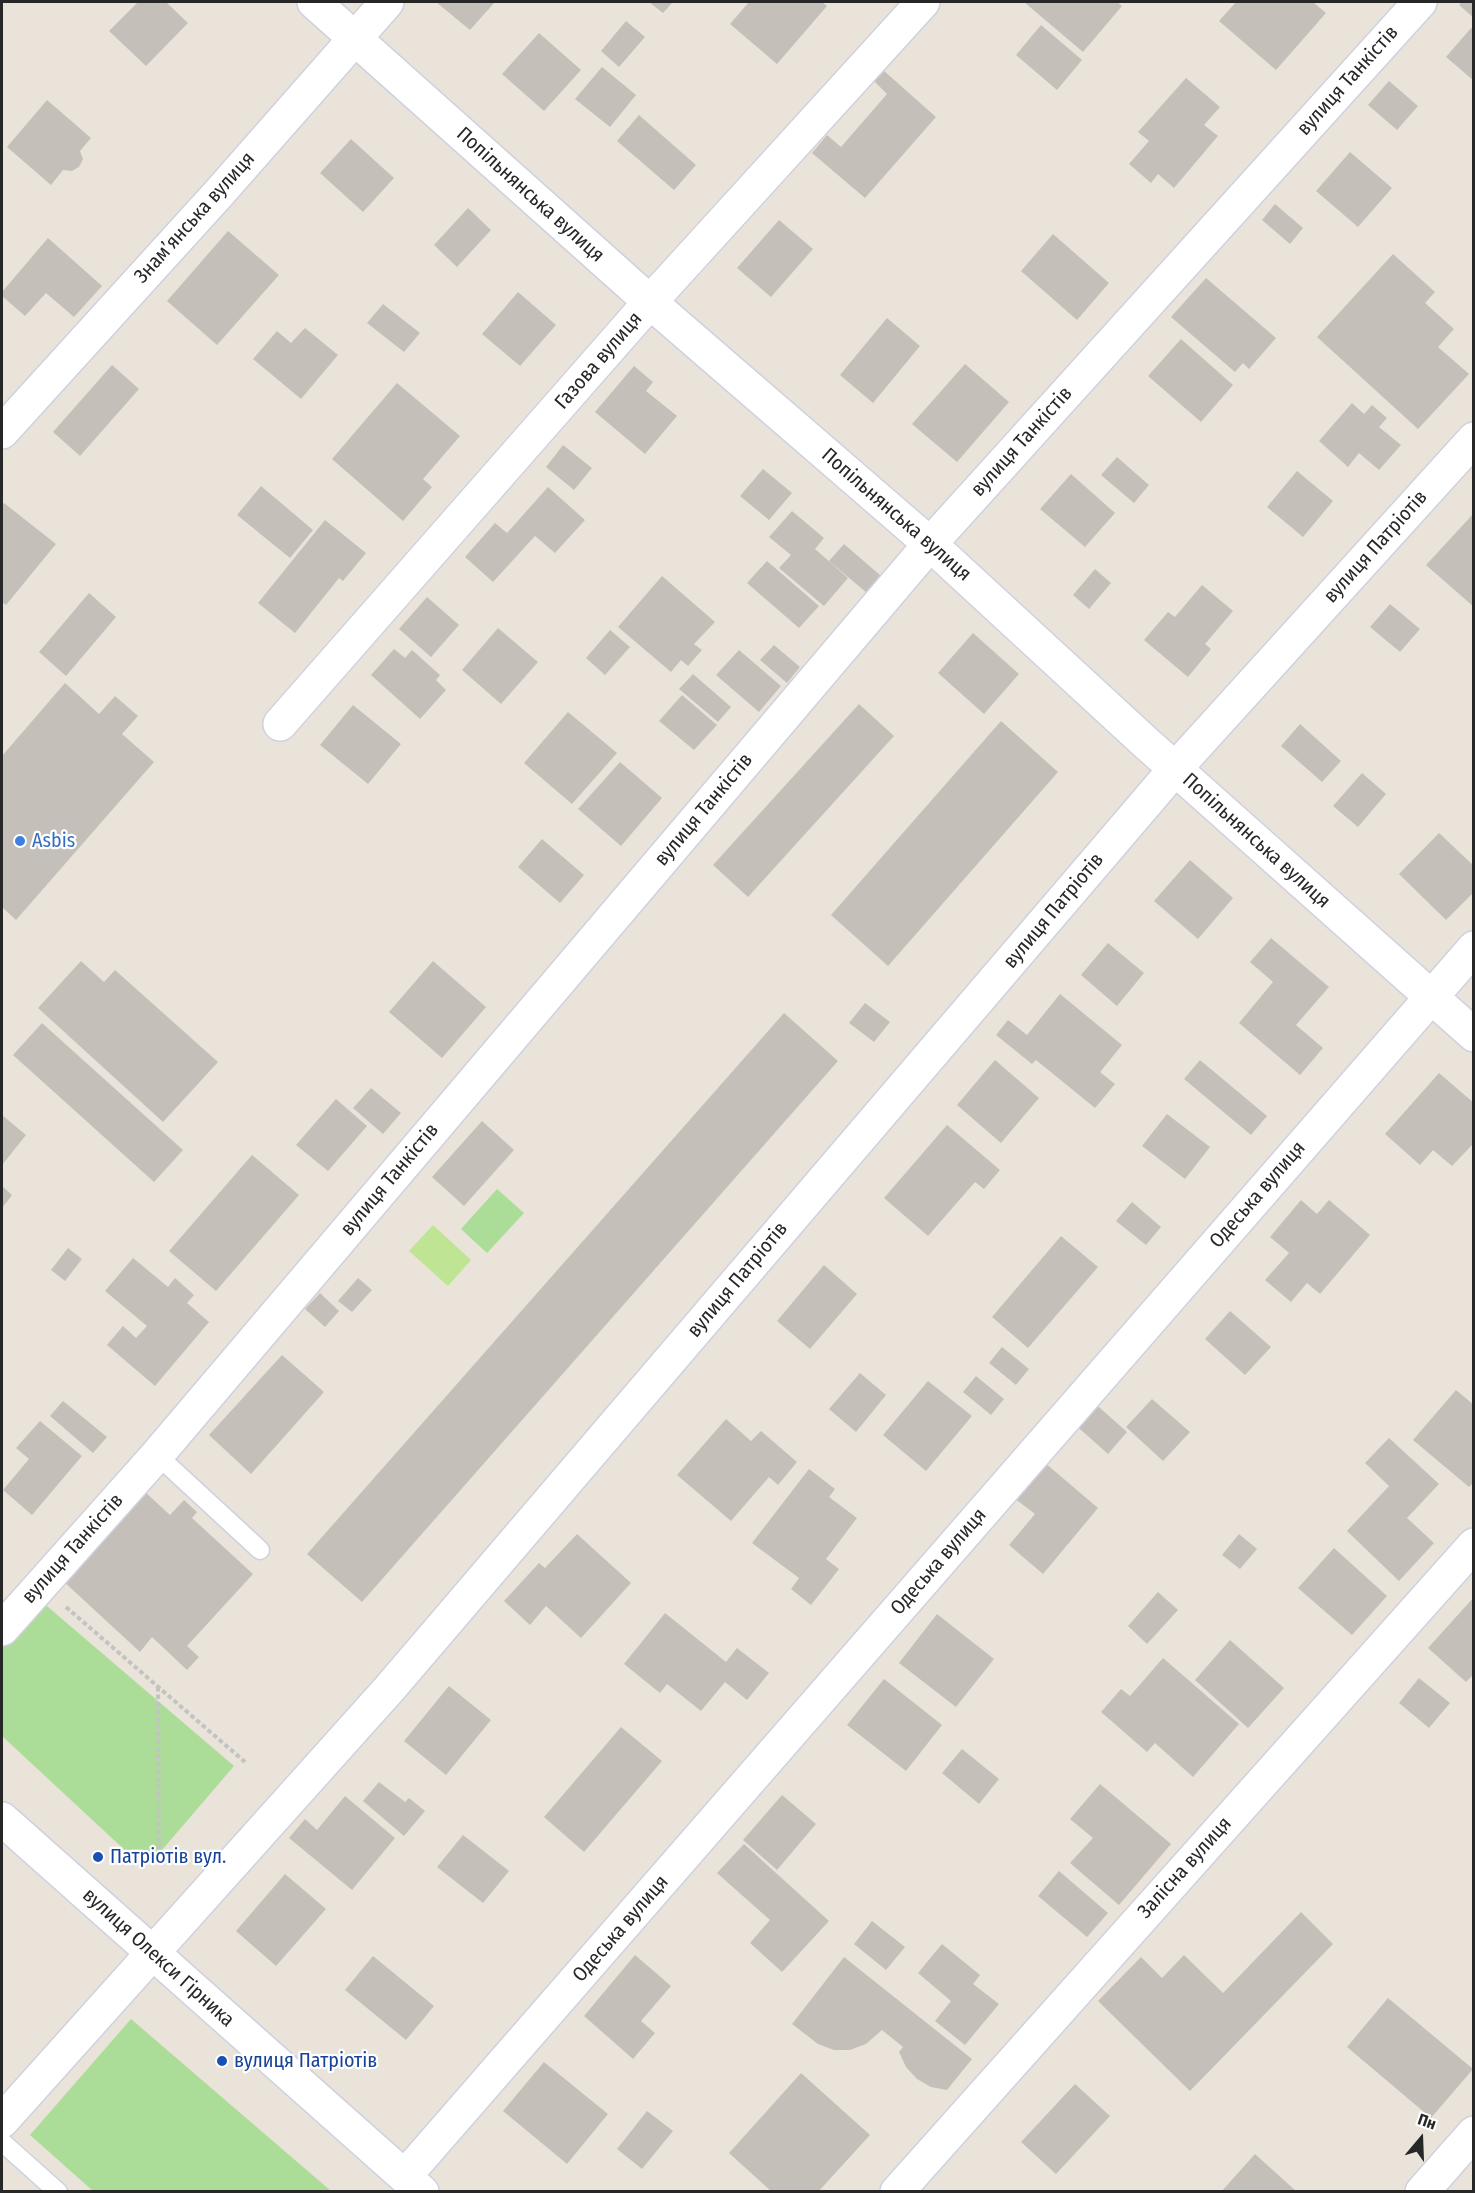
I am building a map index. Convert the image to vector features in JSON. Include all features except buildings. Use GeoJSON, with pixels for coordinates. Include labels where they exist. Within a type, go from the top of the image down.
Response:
{"type":"FeatureCollection","features":[{"type":"Feature","properties":{"kind":"street","name":"Попільнянська вулиця"},"geometry":{"type":"LineString","coordinates":[[314,2],[650,302],[930,544],[1175,769],[1473,1035]]}},
{"type":"Feature","properties":{"kind":"street","name":"Знамʼянська вулиця"},"geometry":{"type":"LineString","coordinates":[[2,432],[220,192],[387,2]]}},
{"type":"Feature","properties":{"kind":"street","name":"Газова вулиця"},"geometry":{"type":"LineString","coordinates":[[280,724],[650,302],[923,2]]}},
{"type":"Feature","properties":{"kind":"street","name":"вулиця Танкістів"},"geometry":{"type":"LineString","coordinates":[[2,1629],[157,1455],[930,544],[1420,2]]}},
{"type":"Feature","properties":{"kind":"street","name":"вулиця Патріотів"},"geometry":{"type":"LineString","coordinates":[[2,2121],[390,1688],[1175,769],[1473,439]]}},
{"type":"Feature","properties":{"kind":"street","name":"Одеська вулиця"},"geometry":{"type":"LineString","coordinates":[[413,2184],[1473,948]]}},
{"type":"Feature","properties":{"kind":"street","name":"Залісна вулиця"},"geometry":{"type":"LineString","coordinates":[[897,2192],[1473,1545]]}},
{"type":"Feature","properties":{"kind":"street","name":"вулиця Олекси Гірника"},"geometry":{"type":"LineString","coordinates":[[2,1819],[413,2184]]}},
{"type":"Feature","properties":{"kind":"street"},"geometry":{"type":"LineString","coordinates":[[1422,2192],[1473,2133]]}},
{"type":"Feature","properties":{"kind":"lane"},"geometry":{"type":"LineString","coordinates":[[157,1455],[260,1550]]}},
{"type":"Feature","properties":{"kind":"lane"},"geometry":{"type":"LineString","coordinates":[[2,2142],[57,2192]]}},
{"type":"Feature","properties":{"kind":"path"},"geometry":{"type":"LineString","coordinates":[[63,1604],[245,1762]]}},
{"type":"Feature","properties":{"kind":"path"},"geometry":{"type":"LineString","coordinates":[[158,1686],[159,1861]]}},
{"type":"Feature","properties":{"kind":"green space"},"geometry":{"type":"Polygon","coordinates":[[[497,1189],[524,1213],[487,1253],[461,1229],[497,1189]]]}},
{"type":"Feature","properties":{"kind":"green space"},"geometry":{"type":"Polygon","coordinates":[[[433,1225],[471,1260],[448,1286],[409,1251],[433,1225]]]}},
{"type":"Feature","properties":{"kind":"green space"},"geometry":{"type":"Polygon","coordinates":[[[41,1601],[234,1766],[162,1850],[144,1861],[129,1854],[2,1736],[2,1647],[41,1601]]]}},
{"type":"Feature","properties":{"kind":"green space"},"geometry":{"type":"Polygon","coordinates":[[[131,2019],[331,2191],[93,2191],[30,2135],[131,2019]]]}},
{"type":"Feature","properties":{"kind":"place","name":"Asbis"},"geometry":{"type":"Point","coordinates":[20,841]}},
{"type":"Feature","properties":{"kind":"place","name":"Патріотів вул."},"geometry":{"type":"Point","coordinates":[98,1857]}},
{"type":"Feature","properties":{"kind":"place","name":"вулиця Патріотів"},"geometry":{"type":"Point","coordinates":[222,2061]}}]}
